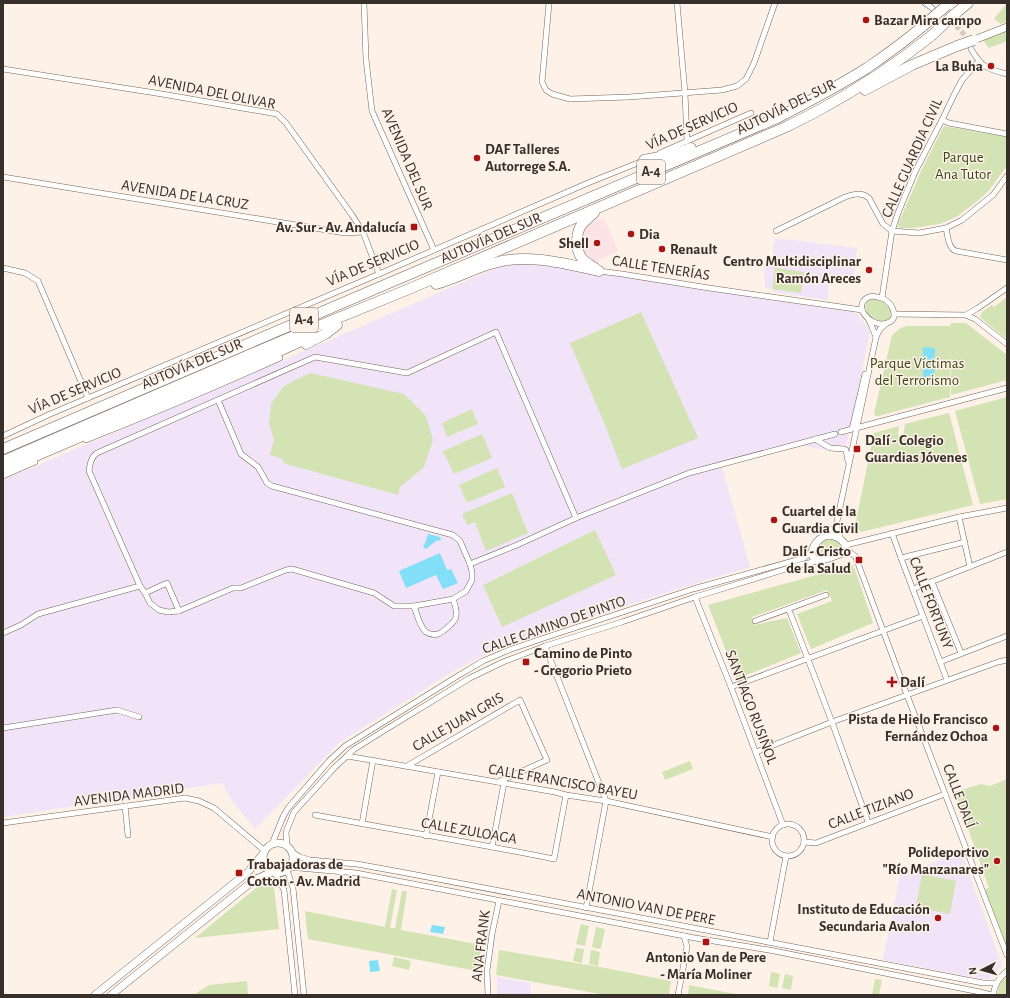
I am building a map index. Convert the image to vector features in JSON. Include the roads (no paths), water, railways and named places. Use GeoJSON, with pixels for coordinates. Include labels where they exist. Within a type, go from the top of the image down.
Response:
{"type":"FeatureCollection","features":[{"type":"Feature","properties":{"kind":"highway","name":"AUTOVÍA DEL SUR"},"geometry":{"type":"LineString","coordinates":[[3,461],[284,340],[602,207],[786,127],[868,81],[931,36],[968,3]]}},
{"type":"Feature","properties":{"kind":"highway","name":"AUTOVÍA DEL SUR"},"geometry":{"type":"LineString","coordinates":[[3,449],[374,289],[775,119],[821,96],[866,69],[888,54],[948,4]]}},
{"type":"Feature","properties":{"kind":"highway"},"geometry":{"type":"LineString","coordinates":[[822,108],[842,102],[912,65],[958,46],[973,44]]}},
{"type":"Feature","properties":{"kind":"highway"},"geometry":{"type":"LineString","coordinates":[[644,160],[675,154],[750,124],[775,119]]}},
{"type":"Feature","properties":{"kind":"highway"},"geometry":{"type":"LineString","coordinates":[[599,271],[581,257],[577,236],[583,223],[602,207]]}},
{"type":"Feature","properties":{"kind":"highway"},"geometry":{"type":"LineString","coordinates":[[409,289],[444,282],[477,268],[508,260],[542,261],[599,271]]}},
{"type":"Feature","properties":{"kind":"highway"},"geometry":{"type":"LineString","coordinates":[[280,358],[325,334],[337,326],[349,314]]}},
{"type":"Feature","properties":{"kind":"highway"},"geometry":{"type":"LineString","coordinates":[[3,471],[262,359],[323,330],[337,326]]}},
{"type":"Feature","properties":{"kind":"street","name":"AVENIDA DEL SUR"},"geometry":{"type":"LineString","coordinates":[[364,3],[366,59],[372,110],[434,250]]}},
{"type":"Feature","properties":{"kind":"street"},"geometry":{"type":"LineString","coordinates":[[549,3],[542,82],[546,90],[552,94],[570,99],[685,93],[722,90],[737,86],[746,79],[754,63],[775,3]]}},
{"type":"Feature","properties":{"kind":"street"},"geometry":{"type":"LineString","coordinates":[[678,3],[687,141]]}},
{"type":"Feature","properties":{"kind":"street"},"geometry":{"type":"LineString","coordinates":[[925,3],[932,8]]}},
{"type":"Feature","properties":{"kind":"street"},"geometry":{"type":"LineString","coordinates":[[1007,27],[973,44],[979,61],[992,71],[1007,74]]}},
{"type":"Feature","properties":{"kind":"street","name":"CALLE GUARDIA CIVIL"},"geometry":{"type":"LineString","coordinates":[[882,298],[892,231],[898,213],[915,172],[954,95],[962,80],[979,61]]}},
{"type":"Feature","properties":{"kind":"street","name":"AVENIDA DEL OLIVAR"},"geometry":{"type":"LineString","coordinates":[[3,69],[277,114],[286,123],[363,232],[379,274]]}},
{"type":"Feature","properties":{"kind":"street","name":"VÍA DE SERVICIO"},"geometry":{"type":"LineString","coordinates":[[3,436],[48,415],[752,113]]}},
{"type":"Feature","properties":{"kind":"street"},"geometry":{"type":"LineString","coordinates":[[942,120],[949,123],[1007,134]]}},
{"type":"Feature","properties":{"kind":"street"},"geometry":{"type":"LineString","coordinates":[[776,231],[845,197],[856,194],[865,195],[869,198],[883,224],[892,231],[919,234],[946,228],[962,220],[993,195],[1007,176]]}},
{"type":"Feature","properties":{"kind":"street","name":"AVENIDA DE LA CRUZ"},"geometry":{"type":"LineString","coordinates":[[3,177],[345,233],[363,232]]}},
{"type":"Feature","properties":{"kind":"street"},"geometry":{"type":"LineString","coordinates":[[946,228],[952,250],[1007,260]]}},
{"type":"Feature","properties":{"kind":"street"},"geometry":{"type":"LineString","coordinates":[[3,268],[25,273],[38,281],[88,398]]}},
{"type":"Feature","properties":{"kind":"street","name":"CALLE TENERÍAS"},"geometry":{"type":"LineString","coordinates":[[599,271],[862,310]]}},
{"type":"Feature","properties":{"kind":"street"},"geometry":{"type":"LineString","coordinates":[[966,315],[1007,288]]}},
{"type":"Feature","properties":{"kind":"street"},"geometry":{"type":"LineString","coordinates":[[836,526],[816,542],[812,551],[812,556],[814,558],[819,560],[841,555],[844,544],[836,526],[870,364],[876,337],[880,329],[894,318],[892,307],[889,303],[882,298],[872,296],[865,299],[862,303],[862,310],[872,326],[876,337]]}},
{"type":"Feature","properties":{"kind":"street"},"geometry":{"type":"LineString","coordinates":[[978,308],[976,317],[978,322]]}},
{"type":"Feature","properties":{"kind":"street"},"geometry":{"type":"LineString","coordinates":[[894,314],[966,315],[978,322],[1007,344]]}},
{"type":"Feature","properties":{"kind":"street"},"geometry":{"type":"LineString","coordinates":[[867,318],[876,323],[886,324]]}},
{"type":"Feature","properties":{"kind":"street"},"geometry":{"type":"LineString","coordinates":[[218,400],[241,454],[258,468],[267,483],[272,486],[453,535],[460,541],[470,564],[472,580],[466,591],[453,599],[414,606],[394,606],[374,593],[292,569],[241,588],[232,588],[179,611],[168,612],[159,610],[150,602],[140,586],[89,471],[93,456],[97,453],[315,357],[407,373],[496,332],[576,518]]}},
{"type":"Feature","properties":{"kind":"street"},"geometry":{"type":"LineString","coordinates":[[3,476],[65,448],[162,410],[280,358]]}},
{"type":"Feature","properties":{"kind":"street"},"geometry":{"type":"LineString","coordinates":[[841,432],[852,429],[862,382],[866,370],[870,364]]}},
{"type":"Feature","properties":{"kind":"street"},"geometry":{"type":"LineString","coordinates":[[856,428],[1007,388]]}},
{"type":"Feature","properties":{"kind":"street"},"geometry":{"type":"LineString","coordinates":[[470,564],[517,545],[576,518],[689,473],[835,434]]}},
{"type":"Feature","properties":{"kind":"street"},"geometry":{"type":"LineString","coordinates":[[815,439],[830,448],[846,450],[848,468]]}},
{"type":"Feature","properties":{"kind":"street"},"geometry":{"type":"LineString","coordinates":[[844,544],[959,517],[1007,508]]}},
{"type":"Feature","properties":{"kind":"street"},"geometry":{"type":"LineString","coordinates":[[959,517],[970,567]]}},
{"type":"Feature","properties":{"kind":"street","name":"CALLE FORTUNY"},"geometry":{"type":"LineString","coordinates":[[892,533],[947,680]]}},
{"type":"Feature","properties":{"kind":"street"},"geometry":{"type":"LineString","coordinates":[[823,536],[835,536],[844,544]]}},
{"type":"Feature","properties":{"kind":"street"},"geometry":{"type":"LineString","coordinates":[[901,558],[965,542]]}},
{"type":"Feature","properties":{"kind":"street","name":"CALLE DALÍ"},"geometry":{"type":"LineString","coordinates":[[844,544],[855,556],[1007,955]]}},
{"type":"Feature","properties":{"kind":"street","name":"CALLE CAMINO DE PINTO"},"geometry":{"type":"LineString","coordinates":[[272,844],[288,808],[345,746],[456,676],[509,650],[693,589],[802,558],[807,556],[812,551]]}},
{"type":"Feature","properties":{"kind":"street"},"geometry":{"type":"LineString","coordinates":[[913,589],[1007,552]]}},
{"type":"Feature","properties":{"kind":"street","name":"CALLE CAMINO DE PINTO"},"geometry":{"type":"LineString","coordinates":[[290,849],[286,832],[294,812],[335,767],[353,750],[470,678],[503,662],[545,646],[695,597],[819,560]]}},
{"type":"Feature","properties":{"kind":"street"},"geometry":{"type":"LineString","coordinates":[[932,582],[961,654]]}},
{"type":"Feature","properties":{"kind":"street"},"geometry":{"type":"LineString","coordinates":[[145,593],[167,583],[179,611]]}},
{"type":"Feature","properties":{"kind":"street"},"geometry":{"type":"LineString","coordinates":[[3,633],[21,625],[38,614],[140,586]]}},
{"type":"Feature","properties":{"kind":"street"},"geometry":{"type":"LineString","coordinates":[[755,621],[826,595]]}},
{"type":"Feature","properties":{"kind":"street","name":"SANTIAGO RUSIÑOL"},"geometry":{"type":"LineString","coordinates":[[695,597],[783,825]]}},
{"type":"Feature","properties":{"kind":"street"},"geometry":{"type":"LineString","coordinates":[[414,606],[421,625],[426,631],[433,634],[439,634],[455,622],[456,612],[453,599]]}},
{"type":"Feature","properties":{"kind":"street"},"geometry":{"type":"LineString","coordinates":[[788,609],[832,722],[868,822]]}},
{"type":"Feature","properties":{"kind":"street"},"geometry":{"type":"LineString","coordinates":[[731,687],[923,616]]}},
{"type":"Feature","properties":{"kind":"street"},"geometry":{"type":"LineString","coordinates":[[940,662],[1007,636]]}},
{"type":"Feature","properties":{"kind":"street"},"geometry":{"type":"LineString","coordinates":[[545,646],[606,801],[586,908]]}},
{"type":"Feature","properties":{"kind":"street"},"geometry":{"type":"LineString","coordinates":[[756,752],[832,722],[1007,660]]}},
{"type":"Feature","properties":{"kind":"street","name":"CALLE JUAN GRIS"},"geometry":{"type":"LineString","coordinates":[[407,766],[520,700],[548,760],[501,783]]}},
{"type":"Feature","properties":{"kind":"street"},"geometry":{"type":"LineString","coordinates":[[3,728],[117,710],[139,717]]}},
{"type":"Feature","properties":{"kind":"street","name":"CALLE FRANCISCO BAYEU"},"geometry":{"type":"LineString","coordinates":[[347,756],[606,801],[773,836]]}},
{"type":"Feature","properties":{"kind":"street"},"geometry":{"type":"LineString","coordinates":[[362,824],[373,760]]}},
{"type":"Feature","properties":{"kind":"street"},"geometry":{"type":"LineString","coordinates":[[426,836],[438,772]]}},
{"type":"Feature","properties":{"kind":"street"},"geometry":{"type":"LineString","coordinates":[[492,847],[501,783]]}},
{"type":"Feature","properties":{"kind":"street","name":"CALLE TIZIANO"},"geometry":{"type":"LineString","coordinates":[[804,842],[816,843],[945,794]]}},
{"type":"Feature","properties":{"kind":"street","name":"CALLE ZULOAGA"},"geometry":{"type":"LineString","coordinates":[[316,815],[554,859],[566,795]]}},
{"type":"Feature","properties":{"kind":"street","name":"AVENIDA MADRID"},"geometry":{"type":"LineString","coordinates":[[3,823],[186,798],[199,801],[214,808],[264,853]]}},
{"type":"Feature","properties":{"kind":"street"},"geometry":{"type":"LineString","coordinates":[[125,806],[128,835]]}},
{"type":"Feature","properties":{"kind":"street"},"geometry":{"type":"LineString","coordinates":[[783,825],[793,825],[801,831],[803,836],[804,842],[801,850],[792,856],[781,854],[774,847],[773,836],[778,828],[783,825]]}},
{"type":"Feature","properties":{"kind":"street"},"geometry":{"type":"LineString","coordinates":[[95,995],[248,872],[269,846],[280,843],[290,849],[293,861],[288,869],[281,873],[273,873],[254,880],[111,995]]}},
{"type":"Feature","properties":{"kind":"street","name":"ANTONIO VAN DE PERE"},"geometry":{"type":"LineString","coordinates":[[290,849],[300,858],[310,860],[357,864],[983,983],[996,983]]}},
{"type":"Feature","properties":{"kind":"street"},"geometry":{"type":"LineString","coordinates":[[264,853],[264,863],[266,867],[273,873],[284,890],[295,995]]}},
{"type":"Feature","properties":{"kind":"street"},"geometry":{"type":"LineString","coordinates":[[770,942],[786,856]]}},
{"type":"Feature","properties":{"kind":"street","name":"ANTONIO VAN DE PERE"},"geometry":{"type":"LineString","coordinates":[[288,869],[299,868],[356,873],[786,954],[992,995]]}},
{"type":"Feature","properties":{"kind":"street"},"geometry":{"type":"LineString","coordinates":[[288,869],[292,888],[304,995]]}},
{"type":"Feature","properties":{"kind":"street","name":"ANA FRANK"},"geometry":{"type":"LineString","coordinates":[[488,995],[487,970],[492,934],[499,901]]}},
{"type":"Feature","properties":{"kind":"street"},"geometry":{"type":"LineString","coordinates":[[678,995],[687,946],[684,936]]}},
{"type":"Feature","properties":{"kind":"street"},"geometry":{"type":"LineString","coordinates":[[687,946],[695,938]]}},
{"type":"Feature","properties":{"kind":"street"},"geometry":{"type":"LineString","coordinates":[[992,995],[996,983],[1007,971]]}},
{"type":"Feature","properties":{"kind":"water"},"geometry":{"type":"Polygon","coordinates":[[[923,347],[935,348],[934,382],[923,382],[923,347]]]}},
{"type":"Feature","properties":{"kind":"water"},"geometry":{"type":"Polygon","coordinates":[[[428,534],[440,537],[441,540],[436,541],[426,549],[423,547],[428,534]]]}},
{"type":"Feature","properties":{"kind":"water"},"geometry":{"type":"Polygon","coordinates":[[[440,553],[447,570],[451,569],[458,583],[443,589],[436,575],[406,588],[399,571],[440,553]]]}},
{"type":"Feature","properties":{"kind":"water"},"geometry":{"type":"Polygon","coordinates":[[[432,925],[445,927],[443,934],[430,932],[432,925]]]}},
{"type":"Feature","properties":{"kind":"water"},"geometry":{"type":"Polygon","coordinates":[[[378,960],[380,971],[370,972],[369,961],[378,960]]]}},
{"type":"Feature","properties":{"kind":"tunnel"},"geometry":{"type":"LineString","coordinates":[[932,8],[958,27],[969,43]]}},
{"type":"Feature","properties":{"kind":"place","name":"Bazar Mira campo"},"geometry":{"type":"Point","coordinates":[866,20]}},
{"type":"Feature","properties":{"kind":"place","name":"La Buha"},"geometry":{"type":"Point","coordinates":[991,66]}},
{"type":"Feature","properties":{"kind":"place","name":"DAF Talleres Autorrege S.A."},"geometry":{"type":"Point","coordinates":[477,158]}},
{"type":"Feature","properties":{"kind":"place","name":"Av. Sur - Av. Andalucía"},"geometry":{"type":"Point","coordinates":[414,227]}},
{"type":"Feature","properties":{"kind":"place","name":"Dia"},"geometry":{"type":"Point","coordinates":[631,234]}},
{"type":"Feature","properties":{"kind":"place","name":"Shell"},"geometry":{"type":"Point","coordinates":[597,243]}},
{"type":"Feature","properties":{"kind":"place","name":"Renault"},"geometry":{"type":"Point","coordinates":[662,249]}},
{"type":"Feature","properties":{"kind":"place","name":"Centro Multidisciplinar Ramón Areces"},"geometry":{"type":"Point","coordinates":[869,270]}},
{"type":"Feature","properties":{"kind":"place","name":"Dalí - Colegio Guardias Jóvenes"},"geometry":{"type":"Point","coordinates":[857,449]}},
{"type":"Feature","properties":{"kind":"place","name":"Cuartel de la Guardia Civil"},"geometry":{"type":"Point","coordinates":[774,520]}},
{"type":"Feature","properties":{"kind":"place","name":"Dalí - Cristo de la Salud"},"geometry":{"type":"Point","coordinates":[859,560]}},
{"type":"Feature","properties":{"kind":"place","name":"Camino de Pinto - Gregorio Prieto"},"geometry":{"type":"Point","coordinates":[526,662]}},
{"type":"Feature","properties":{"kind":"place","name":"Dalí"},"geometry":{"type":"Point","coordinates":[892,682]}},
{"type":"Feature","properties":{"kind":"place","name":"Pista de Hielo Francisco Fernández Ochoa"},"geometry":{"type":"Point","coordinates":[996,728]}},
{"type":"Feature","properties":{"kind":"place","name":"Polideportivo \"Río Manzanares\""},"geometry":{"type":"Point","coordinates":[997,861]}},
{"type":"Feature","properties":{"kind":"place","name":"Trabajadoras de Cotton - Av. Madrid"},"geometry":{"type":"Point","coordinates":[239,873]}},
{"type":"Feature","properties":{"kind":"place","name":"Instituto de Educación Secundaria Avalon"},"geometry":{"type":"Point","coordinates":[938,918]}},
{"type":"Feature","properties":{"kind":"place","name":"Antonio Van de Pere - María Moliner"},"geometry":{"type":"Point","coordinates":[706,942]}},
{"type":"Feature","properties":{"kind":"park label","name":"Parque Ana Tutor"},"geometry":{"type":"Point","coordinates":[963,166]}},
{"type":"Feature","properties":{"kind":"park label","name":"Parque Víctimas del Terrorismo"},"geometry":{"type":"Point","coordinates":[917,372]}}]}
